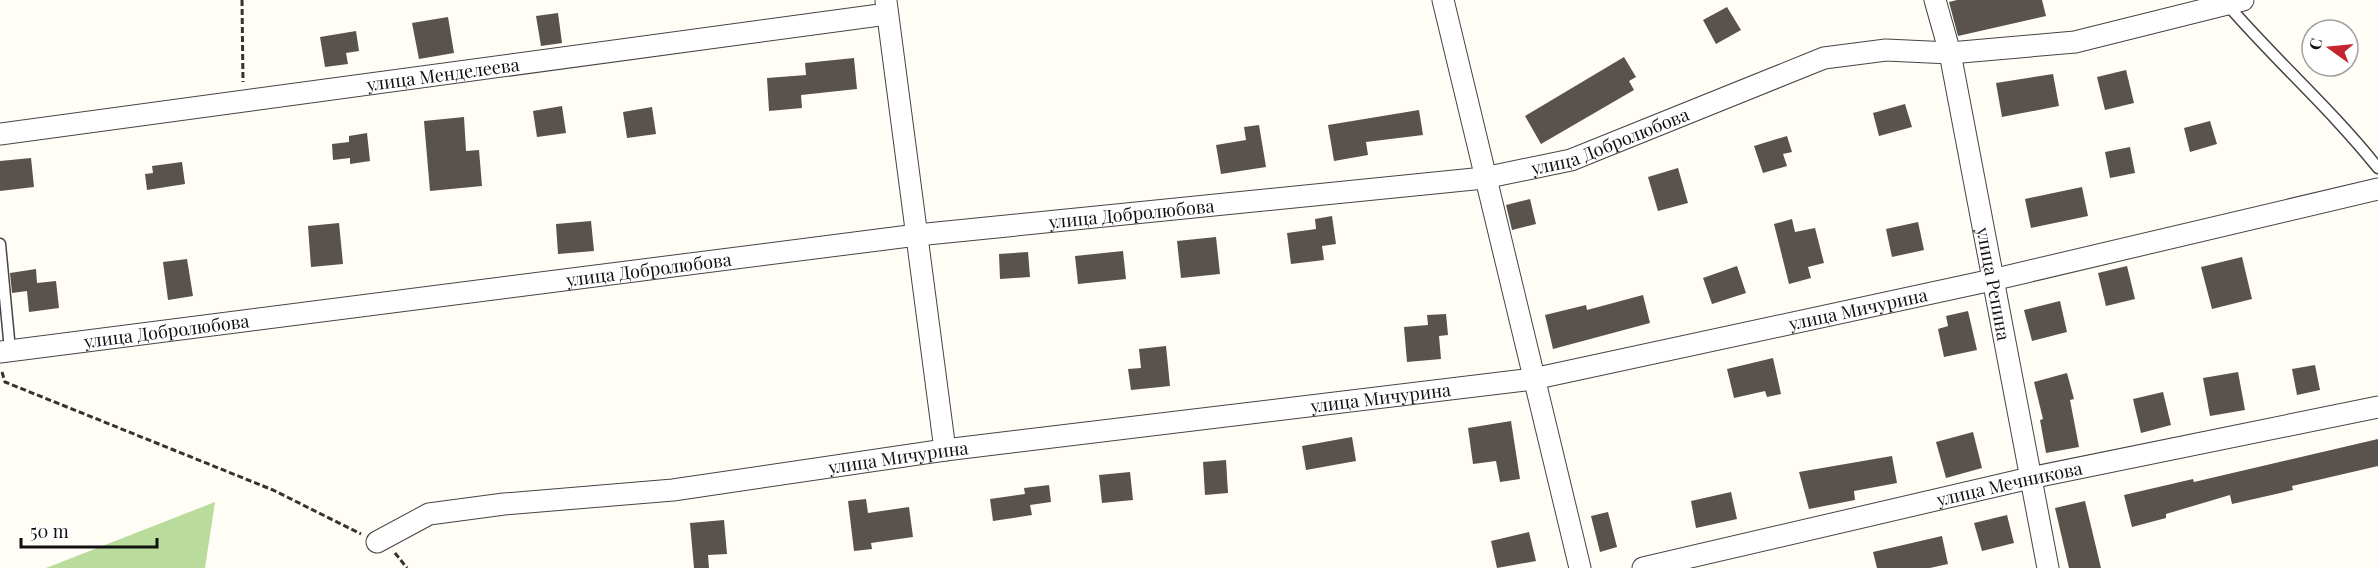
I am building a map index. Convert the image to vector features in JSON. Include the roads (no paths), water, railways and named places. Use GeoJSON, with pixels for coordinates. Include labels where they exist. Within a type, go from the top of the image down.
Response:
{"type":"FeatureCollection","features":[{"type":"Feature","properties":{"kind":"street"},"geometry":{"type":"LineString","coordinates":[[1443,0],[1484,178],[1580,568]]}},
{"type":"Feature","properties":{"kind":"street","name":"улица Репина"},"geometry":{"type":"LineString","coordinates":[[1935,0],[1950,53],[2048,568]]}},
{"type":"Feature","properties":{"kind":"street","name":"улица Добролюбова"},"geometry":{"type":"LineString","coordinates":[[3,356],[917,236],[1484,178],[1571,160],[1824,58],[1886,50],[1950,53],[2075,42],[2231,1]]}},
{"type":"Feature","properties":{"kind":"street"},"geometry":{"type":"LineString","coordinates":[[886,7],[945,450]]}},
{"type":"Feature","properties":{"kind":"street","name":"улица Менделеева"},"geometry":{"type":"LineString","coordinates":[[0,134],[243,100],[573,59],[886,7]]}},
{"type":"Feature","properties":{"kind":"street","name":"улица Мичурина"},"geometry":{"type":"LineString","coordinates":[[377,542],[429,514],[504,504],[673,490],[945,450],[1533,379],[1992,280],[2378,189]]}},
{"type":"Feature","properties":{"kind":"street","name":"улица Мечникова"},"geometry":{"type":"LineString","coordinates":[[1643,568],[2030,478],[2378,407]]}},
{"type":"Feature","properties":{"kind":"lane"},"geometry":{"type":"LineString","coordinates":[[2231,1],[2272,55],[2347,129],[2378,168]]}},
{"type":"Feature","properties":{"kind":"lane"},"geometry":{"type":"LineString","coordinates":[[0,244],[3,356]]}}]}
